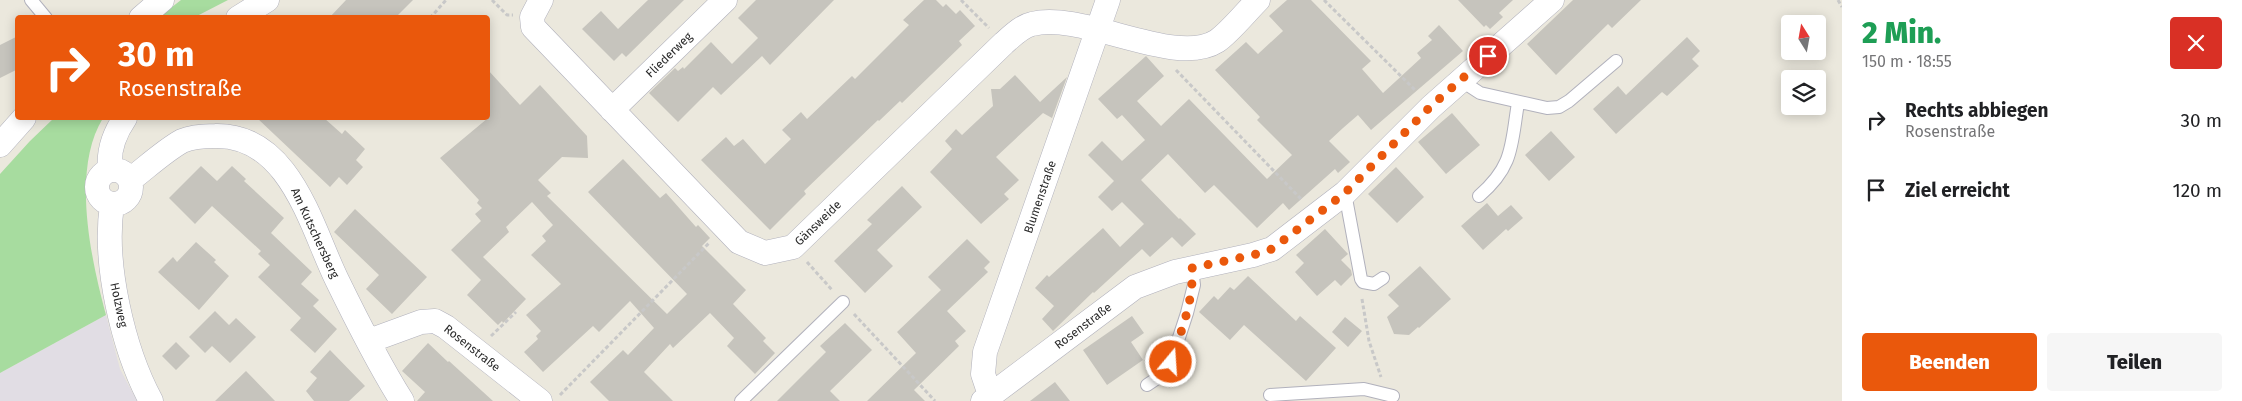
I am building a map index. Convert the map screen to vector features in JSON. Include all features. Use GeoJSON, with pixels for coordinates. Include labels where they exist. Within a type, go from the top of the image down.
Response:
{"type":"FeatureCollection","features":[{"type":"Feature","properties":{"kind":"street"},"geometry":{"type":"LineString","coordinates":[[144,15],[162,0]]}},
{"type":"Feature","properties":{"kind":"street"},"geometry":{"type":"LineString","coordinates":[[243,15],[266,0]]}},
{"type":"Feature","properties":{"kind":"street","name":"Gänsweide"},"geometry":{"type":"LineString","coordinates":[[541,0],[532,17],[534,27],[739,242],[765,253],[793,247],[1004,43],[1016,33],[1032,24],[1054,22],[1098,29],[1152,44],[1177,48],[1201,46],[1217,41],[1258,0]]}},
{"type":"Feature","properties":{"kind":"street","name":"Fliederweg"},"geometry":{"type":"LineString","coordinates":[[612,110],[725,0]]}},
{"type":"Feature","properties":{"kind":"street","name":"Blumenstraße"},"geometry":{"type":"LineString","coordinates":[[986,398],[983,374],[985,352],[1108,0]]}},
{"type":"Feature","properties":{"kind":"street","name":"Rosenstraße"},"geometry":{"type":"LineString","coordinates":[[986,398],[1135,288],[1153,279],[1272,249],[1345,193],[1431,106],[1552,0]]}},
{"type":"Feature","properties":{"kind":"street"},"geometry":{"type":"LineString","coordinates":[[0,145],[22,120]]}},
{"type":"Feature","properties":{"kind":"street"},"geometry":{"type":"LineString","coordinates":[[120,175],[108,156],[117,128],[123,120]]}},
{"type":"Feature","properties":{"kind":"street","name":"Am Kutschersberg"},"geometry":{"type":"LineString","coordinates":[[120,175],[183,141],[205,136],[226,135],[247,140],[264,150],[285,174],[302,199],[336,278],[368,341],[402,401]]}},
{"type":"Feature","properties":{"kind":"street","name":"Holzweg"},"geometry":{"type":"LineString","coordinates":[[120,175],[101,175],[96,189],[99,197],[112,205],[108,249],[116,297],[127,339],[150,401]]}},
{"type":"Feature","properties":{"kind":"street","name":"Rosenstraße"},"geometry":{"type":"LineString","coordinates":[[368,341],[421,322],[435,321],[446,327],[540,401]]}},
{"type":"Feature","properties":{"kind":"lane"},"geometry":{"type":"LineString","coordinates":[[31,0],[44,15]]}},
{"type":"Feature","properties":{"kind":"lane"},"geometry":{"type":"LineString","coordinates":[[1460,80],[1480,93],[1547,108],[1559,107],[1616,61]]}},
{"type":"Feature","properties":{"kind":"lane"},"geometry":{"type":"LineString","coordinates":[[1479,196],[1495,182],[1504,169],[1509,154],[1518,102]]}},
{"type":"Feature","properties":{"kind":"lane"},"geometry":{"type":"LineString","coordinates":[[1345,193],[1363,282],[1374,284],[1384,278]]}},
{"type":"Feature","properties":{"kind":"lane"},"geometry":{"type":"LineString","coordinates":[[1147,385],[1165,373],[1171,362],[1192,294],[1194,285],[1192,268]]}},
{"type":"Feature","properties":{"kind":"lane"},"geometry":{"type":"LineString","coordinates":[[741,401],[843,302]]}},
{"type":"Feature","properties":{"kind":"lane"},"geometry":{"type":"LineString","coordinates":[[1270,395],[1364,389],[1393,396]]}},
{"type":"Feature","properties":{"kind":"path"},"geometry":{"type":"LineString","coordinates":[[433,15],[446,0]]}},
{"type":"Feature","properties":{"kind":"path"},"geometry":{"type":"LineString","coordinates":[[961,0],[1004,43]]}},
{"type":"Feature","properties":{"kind":"path"},"geometry":{"type":"LineString","coordinates":[[1324,0],[1431,106]]}},
{"type":"Feature","properties":{"kind":"path"},"geometry":{"type":"LineString","coordinates":[[1838,0],[1842,8]]}},
{"type":"Feature","properties":{"kind":"path"},"geometry":{"type":"LineString","coordinates":[[1152,44],[1316,215]]}},
{"type":"Feature","properties":{"kind":"path"},"geometry":{"type":"LineString","coordinates":[[555,401],[725,227]]}},
{"type":"Feature","properties":{"kind":"path"},"geometry":{"type":"LineString","coordinates":[[793,247],[935,401]]}},
{"type":"Feature","properties":{"kind":"path"},"geometry":{"type":"LineString","coordinates":[[1363,282],[1362,304],[1369,341],[1383,383],[1393,396]]}},
{"type":"Feature","properties":{"kind":"path"},"geometry":{"type":"LineString","coordinates":[[477,351],[516,312]]}},
{"type":"Feature","properties":{"kind":"shaded area"},"geometry":{"type":"Polygon","coordinates":[[[106,315],[120,369],[137,401],[0,401],[0,373],[106,315]]]}},
{"type":"Feature","properties":{"kind":"green space"},"geometry":{"type":"Polygon","coordinates":[[[181,0],[228,0],[199,15],[162,15],[181,0]]]}},
{"type":"Feature","properties":{"kind":"green space"},"geometry":{"type":"Polygon","coordinates":[[[52,120],[102,120],[93,139],[88,163],[86,188],[90,242],[106,315],[0,373],[0,174],[52,120]]]}},
{"type":"Feature","properties":{"kind":"building"},"geometry":{"type":"Polygon","coordinates":[[[346,0],[413,0],[398,15],[332,15],[346,0]]]}},
{"type":"Feature","properties":{"kind":"building"},"geometry":{"type":"Polygon","coordinates":[[[648,0],[684,0],[626,57],[622,53],[614,61],[582,29],[601,11],[618,29],[648,0]]]}},
{"type":"Feature","properties":{"kind":"building"},"geometry":{"type":"Polygon","coordinates":[[[756,0],[834,0],[770,65],[762,56],[721,95],[713,87],[678,122],[649,93],[675,68],[678,71],[683,67],[684,69],[711,42],[732,64],[758,38],[738,18],[756,0]]]}},
{"type":"Feature","properties":{"kind":"building"},"geometry":{"type":"Polygon","coordinates":[[[924,0],[936,0],[943,7],[946,4],[956,14],[960,10],[975,26],[959,41],[962,45],[902,103],[900,101],[878,120],[804,191],[806,194],[770,230],[701,160],[726,137],[734,146],[743,139],[765,164],[791,139],[782,130],[801,112],[807,119],[852,76],[855,79],[909,25],[903,20],[924,0]]]}},
{"type":"Feature","properties":{"kind":"building"},"geometry":{"type":"Polygon","coordinates":[[[1287,0],[1311,0],[1371,61],[1362,69],[1383,93],[1421,58],[1417,53],[1432,40],[1428,36],[1439,25],[1463,51],[1371,130],[1358,115],[1329,141],[1350,162],[1338,173],[1335,169],[1289,210],[1283,203],[1257,228],[1214,185],[1205,193],[1168,154],[1141,180],[1196,234],[1182,247],[1172,237],[1150,257],[1142,249],[1093,292],[1053,331],[1042,319],[1054,306],[1035,288],[1047,275],[1049,277],[1103,228],[1120,247],[1144,224],[1122,202],[1112,211],[1098,197],[1114,181],[1088,155],[1102,141],[1122,161],[1145,140],[1122,115],[1117,119],[1098,99],[1146,56],[1164,76],[1137,101],[1161,126],[1189,99],[1267,179],[1292,155],[1257,120],[1260,117],[1215,70],[1246,42],[1258,54],[1283,31],[1269,16],[1287,0]]]}},
{"type":"Feature","properties":{"kind":"building"},"geometry":{"type":"Polygon","coordinates":[[[1458,0],[1513,0],[1499,13],[1503,17],[1490,29],[1486,25],[1484,27],[1458,0]]]}},
{"type":"Feature","properties":{"kind":"building"},"geometry":{"type":"Polygon","coordinates":[[[1573,0],[1641,0],[1612,28],[1608,24],[1556,75],[1527,44],[1573,0]]]}},
{"type":"Feature","properties":{"kind":"building"},"geometry":{"type":"Polygon","coordinates":[[[1687,37],[1700,51],[1692,59],[1699,66],[1667,96],[1662,92],[1616,134],[1593,109],[1618,86],[1626,95],[1687,37]]]}},
{"type":"Feature","properties":{"kind":"building"},"geometry":{"type":"Polygon","coordinates":[[[15,38],[15,70],[0,78],[0,45],[15,38]]]}},
{"type":"Feature","properties":{"kind":"building"},"geometry":{"type":"Polygon","coordinates":[[[490,72],[520,105],[540,85],[587,136],[588,158],[562,157],[538,180],[551,193],[547,196],[667,314],[687,294],[588,192],[623,159],[660,198],[666,193],[696,227],[698,225],[710,238],[702,246],[746,290],[733,304],[766,338],[763,341],[775,353],[755,374],[727,346],[734,338],[710,313],[673,348],[670,344],[644,372],[673,401],[609,401],[590,382],[623,350],[628,355],[654,328],[630,301],[599,332],[593,326],[543,372],[524,352],[538,339],[536,336],[541,331],[526,315],[561,284],[531,255],[546,241],[542,236],[553,225],[532,202],[506,227],[509,232],[483,257],[526,299],[503,323],[502,321],[498,325],[467,295],[481,280],[451,250],[481,221],[475,214],[482,208],[477,203],[479,200],[440,158],[486,120],[490,120],[490,72]]]}},
{"type":"Feature","properties":{"kind":"building"},"geometry":{"type":"Polygon","coordinates":[[[1015,75],[1040,102],[1067,77],[1052,118],[1043,113],[996,157],[1019,180],[1004,194],[1009,199],[981,224],[930,172],[952,149],[945,141],[956,129],[962,135],[993,106],[991,89],[1000,89],[1015,75]]]}},
{"type":"Feature","properties":{"kind":"building"},"geometry":{"type":"Polygon","coordinates":[[[1452,113],[1480,145],[1446,174],[1418,142],[1452,113]]]}},
{"type":"Feature","properties":{"kind":"building"},"geometry":{"type":"Polygon","coordinates":[[[259,120],[326,120],[342,134],[345,130],[365,149],[356,160],[363,167],[347,185],[339,177],[330,187],[259,120]]]}},
{"type":"Feature","properties":{"kind":"building"},"geometry":{"type":"Polygon","coordinates":[[[1551,131],[1575,157],[1549,181],[1525,155],[1551,131]]]}},
{"type":"Feature","properties":{"kind":"building"},"geometry":{"type":"Polygon","coordinates":[[[201,166],[217,181],[232,166],[246,179],[244,181],[284,218],[271,233],[312,272],[301,284],[319,300],[313,306],[337,329],[315,353],[290,330],[301,318],[258,277],[270,265],[258,254],[261,251],[212,206],[195,224],[169,198],[201,166]]]}},
{"type":"Feature","properties":{"kind":"building"},"geometry":{"type":"Polygon","coordinates":[[[1396,167],[1424,197],[1397,223],[1368,194],[1396,167]]]}},
{"type":"Feature","properties":{"kind":"building"},"geometry":{"type":"Polygon","coordinates":[[[902,186],[922,207],[877,250],[893,266],[865,293],[834,261],[872,224],[867,220],[902,186]]]}},
{"type":"Feature","properties":{"kind":"building"},"geometry":{"type":"Polygon","coordinates":[[[1487,203],[1498,216],[1511,205],[1523,218],[1508,231],[1506,229],[1483,250],[1461,226],[1487,203]]]}},
{"type":"Feature","properties":{"kind":"building"},"geometry":{"type":"Polygon","coordinates":[[[355,209],[427,277],[392,314],[366,289],[379,275],[334,232],[355,209]]]}},
{"type":"Feature","properties":{"kind":"building"},"geometry":{"type":"Polygon","coordinates":[[[1325,229],[1348,254],[1341,260],[1351,270],[1352,275],[1341,286],[1335,280],[1317,296],[1295,272],[1304,263],[1296,255],[1325,229]]]}},
{"type":"Feature","properties":{"kind":"building"},"geometry":{"type":"Polygon","coordinates":[[[967,239],[990,262],[984,268],[988,272],[947,311],[966,331],[955,341],[959,346],[914,390],[925,401],[867,401],[916,353],[897,332],[941,290],[928,277],[967,239]]]}},
{"type":"Feature","properties":{"kind":"building"},"geometry":{"type":"Polygon","coordinates":[[[196,242],[216,260],[214,262],[229,276],[199,310],[158,272],[173,257],[177,262],[196,242]]]}},
{"type":"Feature","properties":{"kind":"building"},"geometry":{"type":"Polygon","coordinates":[[[1420,266],[1451,299],[1409,335],[1394,334],[1387,317],[1399,306],[1388,295],[1420,266]]]}},
{"type":"Feature","properties":{"kind":"building"},"geometry":{"type":"Polygon","coordinates":[[[1248,276],[1296,321],[1300,316],[1336,348],[1306,381],[1244,325],[1230,340],[1199,312],[1214,296],[1218,300],[1230,287],[1234,290],[1248,276]]]}},
{"type":"Feature","properties":{"kind":"building"},"geometry":{"type":"Polygon","coordinates":[[[215,311],[229,325],[236,318],[256,337],[230,363],[212,346],[205,353],[189,337],[215,311]]]}},
{"type":"Feature","properties":{"kind":"building"},"geometry":{"type":"Polygon","coordinates":[[[1132,316],[1144,333],[1131,342],[1143,360],[1107,385],[1083,350],[1132,316]]]}},
{"type":"Feature","properties":{"kind":"building"},"geometry":{"type":"Polygon","coordinates":[[[1345,317],[1362,331],[1348,347],[1332,332],[1345,317]]]}},
{"type":"Feature","properties":{"kind":"building"},"geometry":{"type":"Polygon","coordinates":[[[845,323],[872,350],[830,391],[840,401],[777,401],[826,352],[820,346],[845,323]]]}},
{"type":"Feature","properties":{"kind":"building"},"geometry":{"type":"Polygon","coordinates":[[[176,342],[190,356],[176,370],[162,356],[176,342]]]}},
{"type":"Feature","properties":{"kind":"building"},"geometry":{"type":"Polygon","coordinates":[[[428,343],[493,401],[417,401],[425,392],[402,371],[428,343]]]}},
{"type":"Feature","properties":{"kind":"building"},"geometry":{"type":"Polygon","coordinates":[[[330,350],[365,386],[349,401],[314,401],[306,391],[317,378],[310,372],[330,350]]]}},
{"type":"Feature","properties":{"kind":"building"},"geometry":{"type":"Polygon","coordinates":[[[246,371],[275,401],[215,401],[246,371]]]}},
{"type":"Feature","properties":{"kind":"building"},"geometry":{"type":"Polygon","coordinates":[[[1055,382],[1070,401],[1030,401],[1055,382]]]}},
{"type":"Feature","properties":{"kind":"route"},"geometry":{"type":"LineString","coordinates":[[1171,362],[1194,285],[1192,268],[1253,255],[1272,249],[1286,239],[1345,193],[1431,106],[1488,56]]}}]}
